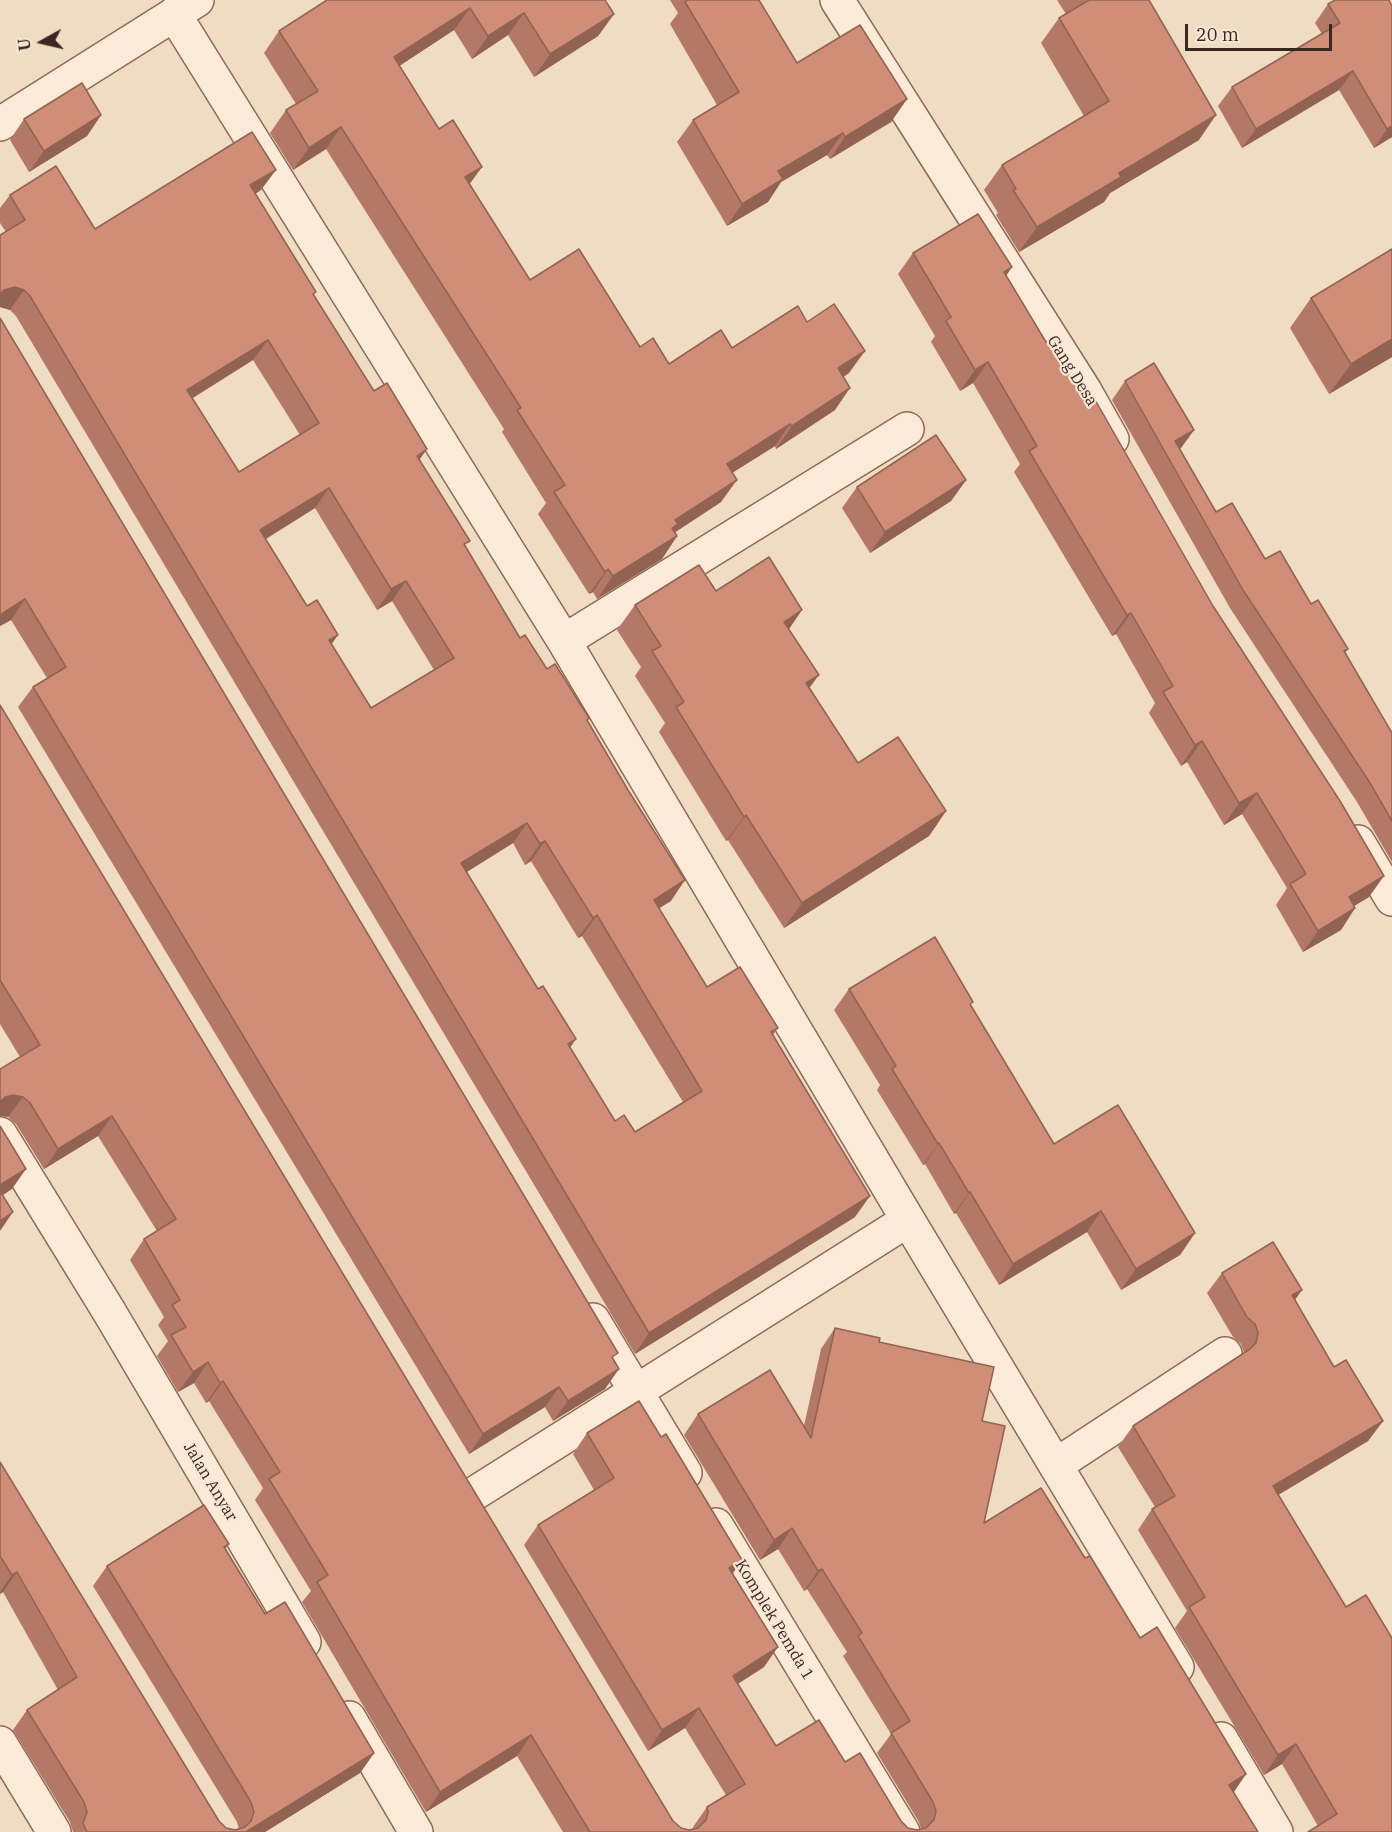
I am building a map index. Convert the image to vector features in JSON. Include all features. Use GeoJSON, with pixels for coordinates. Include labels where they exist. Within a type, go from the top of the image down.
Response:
{"type":"FeatureCollection","features":[{"type":"Feature","properties":{"kind":"street","name":"Gang Desa"},"geometry":{"type":"LineString","coordinates":[[837,0],[1085,391],[1126,463]]}},
{"type":"Feature","properties":{"kind":"street"},"geometry":{"type":"LineString","coordinates":[[0,124],[185,7],[908,1220],[1276,1832]]}},
{"type":"Feature","properties":{"kind":"street"},"geometry":{"type":"LineString","coordinates":[[564,641],[907,429]]}},
{"type":"Feature","properties":{"kind":"street"},"geometry":{"type":"LineString","coordinates":[[1341,812],[1392,899]]}},
{"type":"Feature","properties":{"kind":"street","name":"Jalan Anyar"},"geometry":{"type":"LineString","coordinates":[[0,1134],[110,1313],[416,1832]]}},
{"type":"Feature","properties":{"kind":"street"},"geometry":{"type":"LineString","coordinates":[[472,1495],[908,1220]]}},
{"type":"Feature","properties":{"kind":"street","name":"Komplek Pemda 1"},"geometry":{"type":"LineString","coordinates":[[580,1300],[903,1832]]}},
{"type":"Feature","properties":{"kind":"street"},"geometry":{"type":"LineString","coordinates":[[1056,1465],[1225,1354]]}},
{"type":"Feature","properties":{"kind":"street"},"geometry":{"type":"LineString","coordinates":[[0,1743],[54,1832]]}},
{"type":"Feature","properties":{"kind":"building"},"geometry":{"type":"Polygon","coordinates":[[[327,0],[605,0],[614,14],[550,54],[524,13],[488,36],[470,8],[394,57],[439,129],[453,120],[482,167],[465,177],[530,280],[579,249],[640,347],[653,338],[669,364],[721,330],[732,348],[798,306],[807,322],[834,304],[865,351],[838,368],[850,388],[792,426],[790,424],[727,464],[737,480],[675,520],[678,524],[672,528],[677,536],[613,576],[608,569],[605,572],[554,492],[565,485],[517,410],[521,408],[341,127],[309,148],[286,110],[318,91],[279,31],[327,0]]]}},
{"type":"Feature","properties":{"kind":"building"},"geometry":{"type":"Polygon","coordinates":[[[688,0],[759,0],[797,63],[860,25],[907,99],[845,137],[843,133],[778,171],[783,179],[742,204],[693,120],[739,92],[685,2],[688,0]]]}},
{"type":"Feature","properties":{"kind":"building"},"geometry":{"type":"Polygon","coordinates":[[[1089,0],[1149,0],[1216,115],[1119,173],[1121,177],[1037,227],[1013,190],[1016,189],[1002,165],[1109,101],[1059,18],[1089,0]]]}},
{"type":"Feature","properties":{"kind":"building"},"geometry":{"type":"Polygon","coordinates":[[[1335,0],[1389,0],[1392,6],[1392,126],[1387,129],[1353,71],[1256,129],[1232,87],[1340,23],[1328,4],[1335,0]]]}},
{"type":"Feature","properties":{"kind":"building"},"geometry":{"type":"Polygon","coordinates":[[[82,83],[101,115],[44,151],[24,119],[82,83]]]}},
{"type":"Feature","properties":{"kind":"building"},"geometry":{"type":"Polygon","coordinates":[[[252,132],[276,170],[250,185],[316,292],[313,294],[374,391],[387,383],[427,449],[417,456],[470,541],[464,544],[520,638],[525,635],[547,669],[555,664],[589,718],[587,720],[628,790],[685,880],[654,900],[707,987],[740,967],[778,1028],[771,1032],[870,1196],[649,1333],[30,296],[24,290],[15,287],[4,290],[0,294],[0,235],[25,220],[10,195],[56,166],[95,229],[252,132]],[[268,340],[187,390],[239,472],[319,423],[268,340]],[[329,488],[260,530],[307,606],[317,600],[338,635],[329,640],[371,708],[454,658],[406,581],[391,589],[329,488]],[[527,823],[461,863],[538,989],[543,986],[576,1039],[568,1044],[615,1121],[624,1115],[635,1132],[702,1091],[597,915],[593,918],[545,841],[540,844],[527,823]]]}},
{"type":"Feature","properties":{"kind":"building"},"geometry":{"type":"Polygon","coordinates":[[[978,214],[1012,267],[1004,272],[1046,342],[1048,341],[1086,403],[1094,398],[1213,606],[1340,801],[1384,876],[1349,897],[1355,908],[1318,931],[1290,884],[1306,874],[1257,793],[1239,803],[1202,741],[1195,745],[1163,692],[1173,686],[1131,613],[1127,615],[1029,451],[1037,446],[988,362],[975,370],[946,321],[951,317],[913,253],[978,214]]]}},
{"type":"Feature","properties":{"kind":"building"},"geometry":{"type":"Polygon","coordinates":[[[1392,249],[1392,339],[1351,364],[1311,298],[1392,249]]]}},
{"type":"Feature","properties":{"kind":"building"},"geometry":{"type":"Polygon","coordinates":[[[0,318],[618,1353],[612,1357],[619,1369],[568,1401],[559,1387],[483,1434],[33,687],[66,667],[25,599],[0,615],[0,318]]]}},
{"type":"Feature","properties":{"kind":"building"},"geometry":{"type":"Polygon","coordinates":[[[1154,363],[1194,430],[1175,441],[1216,512],[1232,503],[1265,559],[1280,551],[1311,604],[1318,600],[1348,649],[1344,651],[1392,733],[1392,821],[1370,783],[1243,590],[1125,381],[1154,363]]]}},
{"type":"Feature","properties":{"kind":"building"},"geometry":{"type":"Polygon","coordinates":[[[936,435],[966,480],[885,532],[857,487],[936,435]]]}},
{"type":"Feature","properties":{"kind":"building"},"geometry":{"type":"Polygon","coordinates":[[[769,557],[802,610],[784,622],[819,675],[806,683],[858,763],[898,737],[946,811],[802,903],[746,815],[744,817],[676,707],[684,702],[652,651],[661,646],[635,605],[699,565],[716,591],[769,557]]]}},
{"type":"Feature","properties":{"kind":"building"},"geometry":{"type":"Polygon","coordinates":[[[0,705],[673,1821],[681,1828],[689,1830],[698,1828],[706,1820],[707,1807],[745,1784],[699,1708],[662,1730],[538,1525],[614,1478],[587,1433],[639,1401],[661,1437],[666,1434],[742,1560],[729,1568],[778,1647],[733,1676],[776,1746],[819,1720],[845,1762],[860,1753],[901,1821],[908,1828],[917,1830],[926,1828],[934,1820],[936,1811],[933,1802],[891,1733],[910,1721],[858,1636],[862,1633],[822,1569],[818,1571],[792,1528],[774,1540],[698,1414],[770,1370],[811,1438],[835,1328],[880,1338],[879,1342],[994,1367],[982,1421],[1005,1426],[984,1523],[1041,1488],[1085,1558],[1090,1556],[1140,1638],[1157,1627],[1246,1774],[1229,1785],[1258,1832],[590,1832],[531,1735],[440,1792],[317,1582],[328,1575],[269,1479],[280,1472],[223,1381],[220,1383],[208,1362],[193,1372],[171,1335],[186,1327],[172,1305],[180,1300],[144,1239],[176,1219],[112,1116],[58,1149],[30,1103],[23,1097],[13,1095],[5,1097],[0,1102],[0,1069],[40,1045],[0,980],[0,705]]]}},
{"type":"Feature","properties":{"kind":"building"},"geometry":{"type":"Polygon","coordinates":[[[935,937],[973,1002],[970,1004],[1054,1144],[1118,1105],[1195,1233],[1136,1269],[1101,1211],[1013,1264],[892,1069],[896,1066],[849,989],[935,937]]]}},
{"type":"Feature","properties":{"kind":"building"},"geometry":{"type":"Polygon","coordinates":[[[0,1126],[26,1169],[0,1185],[0,1126]]]}},
{"type":"Feature","properties":{"kind":"building"},"geometry":{"type":"Polygon","coordinates":[[[0,1191],[13,1212],[0,1221],[0,1191]]]}},
{"type":"Feature","properties":{"kind":"building"},"geometry":{"type":"Polygon","coordinates":[[[1273,1242],[1302,1290],[1292,1295],[1334,1367],[1346,1360],[1383,1421],[1273,1486],[1346,1607],[1366,1595],[1392,1638],[1392,1832],[1308,1832],[1337,1814],[1296,1744],[1278,1755],[1189,1607],[1205,1597],[1152,1509],[1175,1496],[1133,1426],[1256,1343],[1258,1333],[1255,1324],[1247,1317],[1222,1273],[1273,1242]]]}},
{"type":"Feature","properties":{"kind":"building"},"geometry":{"type":"Polygon","coordinates":[[[0,1462],[219,1821],[226,1828],[235,1830],[245,1827],[251,1821],[254,1812],[251,1802],[107,1566],[204,1505],[229,1544],[224,1547],[265,1614],[285,1602],[374,1753],[246,1832],[87,1832],[83,1823],[87,1812],[84,1802],[27,1710],[77,1677],[17,1572],[12,1575],[0,1556],[0,1462]]]}}]}
